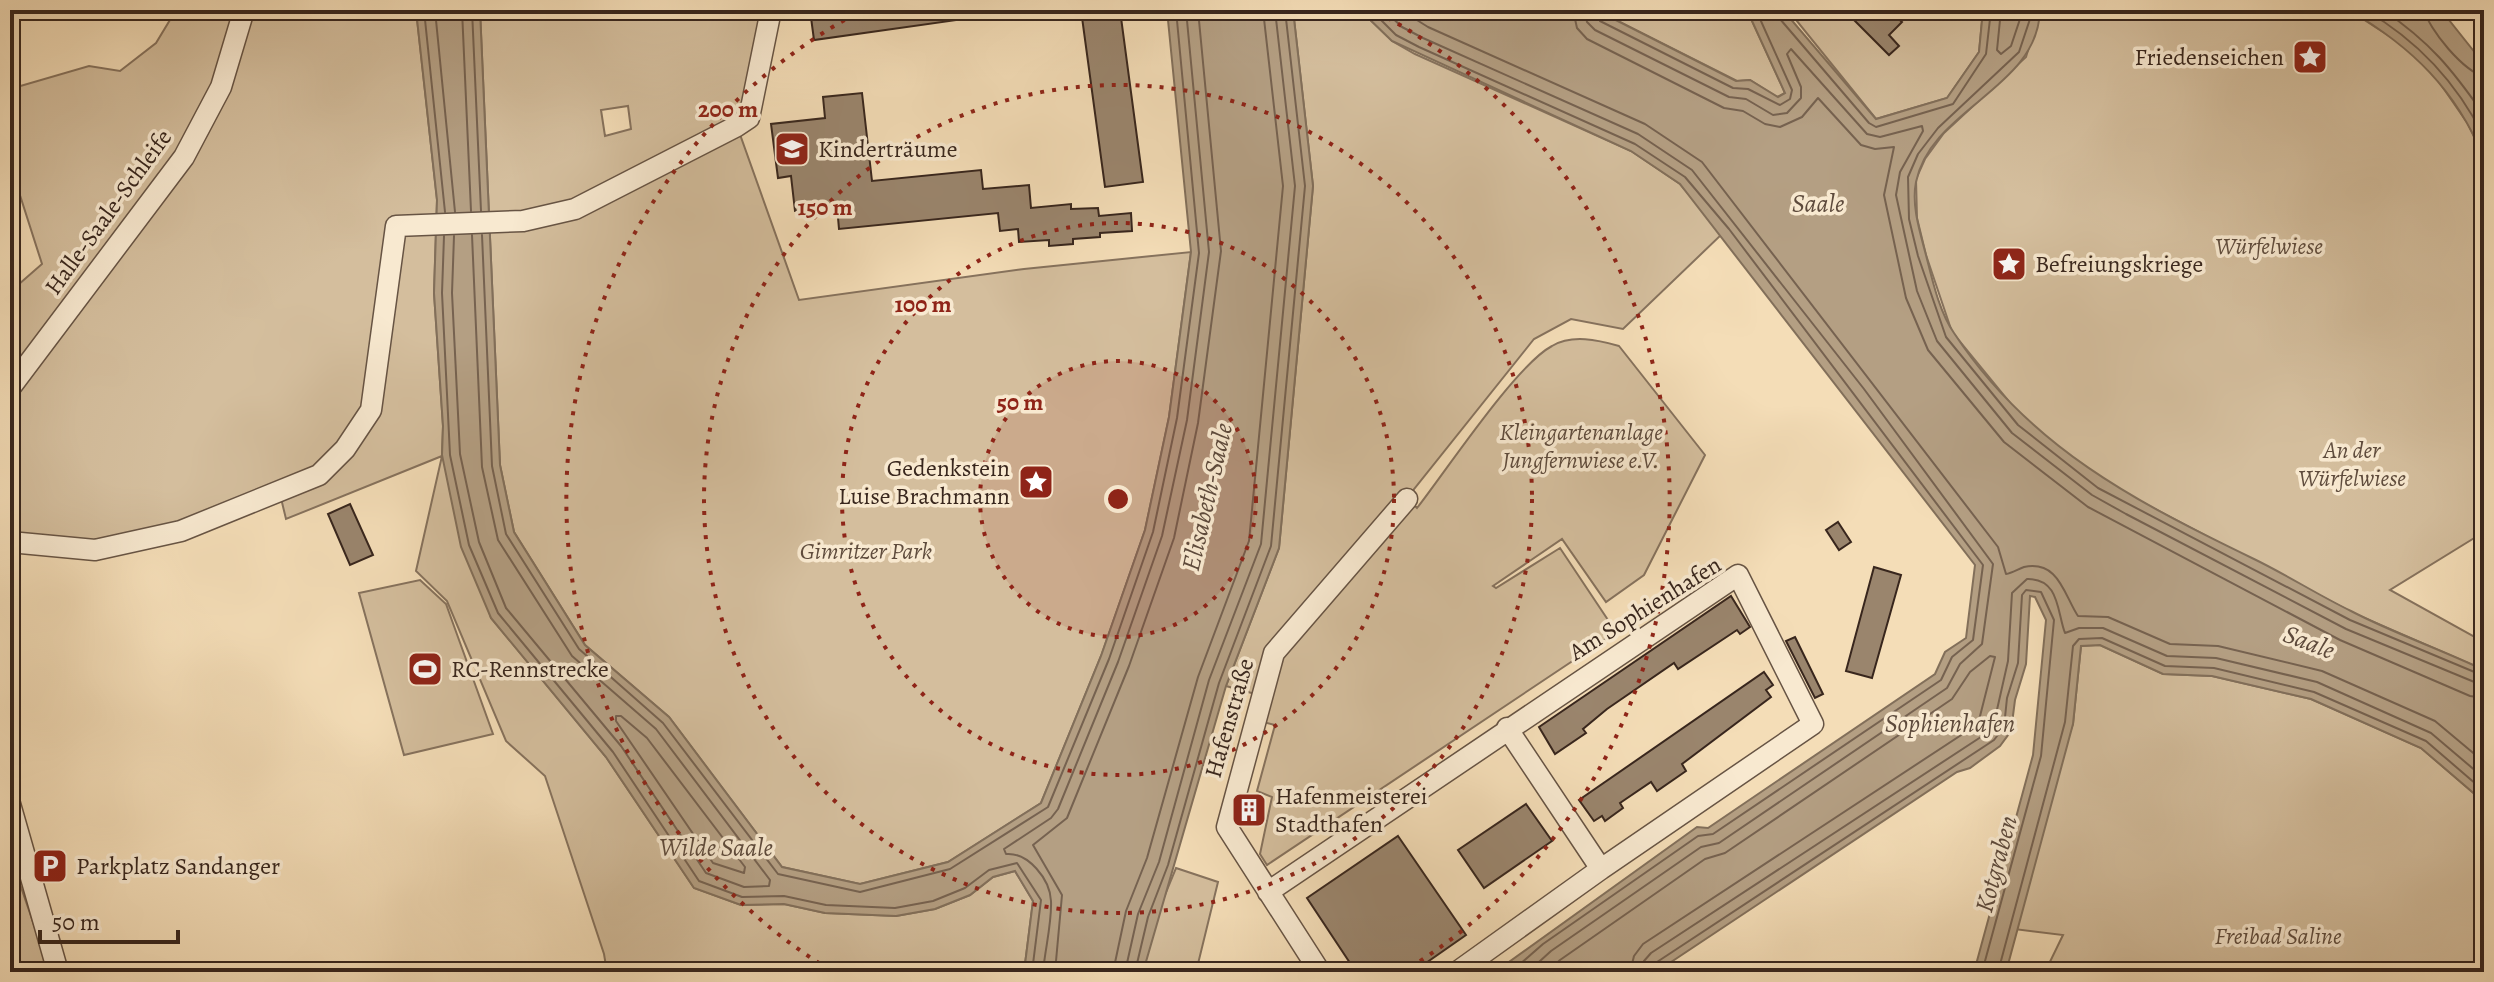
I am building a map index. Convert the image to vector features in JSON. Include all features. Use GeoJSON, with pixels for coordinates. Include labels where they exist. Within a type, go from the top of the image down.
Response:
{"type":"FeatureCollection","features":[{"type":"Feature","properties":{"kind":"street","name":"Halle-Saale-Schleife"},"geometry":{"type":"LineString","coordinates":[[10,388],[184,157],[221,87],[244,10]]}},
{"type":"Feature","properties":{"kind":"street"},"geometry":{"type":"LineString","coordinates":[[10,542],[95,550],[110,547],[181,531],[319,475],[345,449],[371,410],[396,226],[523,221],[575,209],[653,171],[749,118],[771,10]]}},
{"type":"Feature","properties":{"kind":"street","name":"Hafenstraße"},"geometry":{"type":"LineString","coordinates":[[1320,972],[1227,827],[1274,653],[1407,499]]}},
{"type":"Feature","properties":{"kind":"street","name":"Am Sophienhafen"},"geometry":{"type":"LineString","coordinates":[[1268,892],[1738,575],[1813,724],[1457,972]]}},
{"type":"Feature","properties":{"kind":"street"},"geometry":{"type":"LineString","coordinates":[[1507,728],[1601,869]]}},
{"type":"Feature","properties":{"kind":"street"},"geometry":{"type":"LineString","coordinates":[[10,804],[58,972]]}},
{"type":"Feature","properties":{"kind":"green space"},"geometry":{"type":"Polygon","coordinates":[[[176,10],[416,10],[437,200],[434,293],[443,426],[442,455],[491,618],[606,757],[694,888],[741,905],[784,904],[825,913],[896,916],[935,909],[970,895],[993,877],[1015,871],[1033,901],[1024,972],[607,972],[604,954],[545,776],[506,741],[447,601],[416,571],[442,456],[286,519],[280,494],[96,550],[10,542],[10,292],[42,264],[10,164],[10,89],[89,66],[120,71],[156,43],[176,10]]]}},
{"type":"Feature","properties":{"kind":"green space","name":"Gimritzer Park"},"geometry":{"type":"Polygon","coordinates":[[[480,10],[771,10],[737,126],[799,300],[1024,269],[1191,252],[1169,417],[1145,530],[1101,656],[1041,803],[948,862],[860,884],[782,867],[669,717],[585,645],[514,532],[500,465],[480,10]],[[628,106],[601,110],[605,136],[631,129],[628,106]]]}},
{"type":"Feature","properties":{"kind":"green space","name":"Kleingartenanlage Jungfernwiese e.V."},"geometry":{"type":"Polygon","coordinates":[[[1293,10],[1360,10],[1392,41],[1415,54],[1631,151],[1680,184],[1722,234],[1623,329],[1571,319],[1534,339],[1407,498],[1417,508],[1501,396],[1537,357],[1552,346],[1576,339],[1619,346],[1705,455],[1644,575],[1606,602],[1562,539],[1493,586],[1496,588],[1560,548],[1616,632],[1267,865],[1260,854],[1272,797],[1257,791],[1275,725],[1255,720],[1259,695],[1226,686],[1279,548],[1313,186],[1293,10]]]}},
{"type":"Feature","properties":{"kind":"green space"},"geometry":{"type":"Polygon","coordinates":[[[1596,10],[1747,10],[1785,93],[1777,97],[1750,80],[1737,81],[1596,10]]]}},
{"type":"Feature","properties":{"kind":"green space"},"geometry":{"type":"Polygon","coordinates":[[[1788,10],[1983,10],[1979,52],[1947,98],[1876,119],[1788,10]]]}},
{"type":"Feature","properties":{"kind":"green space","name":"Würfelwiese"},"geometry":{"type":"Polygon","coordinates":[[[2040,10],[2349,10],[2409,49],[2437,79],[2468,124],[2484,158],[2484,532],[2390,590],[2484,642],[2484,670],[2353,613],[2102,481],[2024,420],[1952,332],[1917,218],[1916,179],[1925,159],[1944,133],[2026,57],[2040,10]]]}},
{"type":"Feature","properties":{"kind":"green space","name":"RC-Rennstrecke"},"geometry":{"type":"Polygon","coordinates":[[[420,580],[446,604],[493,734],[404,755],[359,593],[420,580]]]}},
{"type":"Feature","properties":{"kind":"green space","name":"Freibad Saline"},"geometry":{"type":"Polygon","coordinates":[[[2100,645],[2163,674],[2212,676],[2311,699],[2421,748],[2484,802],[2484,972],[2045,972],[2063,935],[1998,927],[2073,724],[2081,646],[2100,645]]]}},
{"type":"Feature","properties":{"kind":"green space"},"geometry":{"type":"Polygon","coordinates":[[[10,855],[45,957],[49,972],[10,972],[10,855]]]}},
{"type":"Feature","properties":{"kind":"green space"},"geometry":{"type":"Polygon","coordinates":[[[1176,868],[1218,882],[1196,972],[1143,972],[1155,919],[1176,868]]]}},
{"type":"Feature","properties":{"kind":"water"},"geometry":{"type":"Polygon","coordinates":[[[416,10],[480,10],[500,465],[514,532],[585,645],[669,717],[782,867],[860,884],[948,862],[1041,803],[1101,656],[1145,530],[1169,417],[1191,252],[1167,10],[1293,10],[1313,186],[1279,548],[1226,686],[1143,972],[1024,972],[1033,901],[1015,871],[993,877],[970,895],[935,909],[896,916],[825,913],[784,904],[741,905],[694,888],[606,757],[491,618],[461,547],[442,455],[443,426],[434,293],[437,200],[416,10]]]}},
{"type":"Feature","properties":{"kind":"water","name":"Saale"},"geometry":{"type":"Polygon","coordinates":[[[1360,10],[1596,10],[1736,81],[1750,80],[1778,97],[1785,93],[1747,10],[1783,10],[1876,119],[1947,98],[1979,52],[1983,10],[2040,10],[2035,37],[2022,60],[2004,80],[1941,135],[1926,157],[1916,182],[1915,201],[1920,231],[1938,298],[1949,325],[1984,373],[2016,408],[2051,440],[2127,493],[2383,627],[2484,670],[2484,802],[2421,748],[2311,699],[2212,676],[2163,674],[2100,645],[2081,646],[2073,724],[2006,972],[1974,972],[2033,755],[2046,620],[2035,597],[2030,596],[2026,664],[2015,700],[2011,731],[2000,746],[1970,768],[1957,772],[1656,972],[1495,972],[1697,827],[1708,828],[1935,674],[1945,652],[1966,638],[1975,565],[1680,184],[1631,151],[1392,41],[1360,10]]]}},
{"type":"Feature","properties":{"kind":"water"},"geometry":{"type":"Polygon","coordinates":[[[2349,10],[2441,10],[2484,64],[2484,158],[2460,111],[2430,72],[2393,39],[2349,10]]]}},
{"type":"Feature","properties":{"kind":"building"},"geometry":{"type":"Polygon","coordinates":[[[810,10],[964,10],[964,19],[814,40],[810,10]]]}},
{"type":"Feature","properties":{"kind":"building"},"geometry":{"type":"Polygon","coordinates":[[[1081,10],[1120,10],[1143,182],[1105,187],[1081,10]]]}},
{"type":"Feature","properties":{"kind":"building"},"geometry":{"type":"Polygon","coordinates":[[[1844,10],[1889,10],[1902,22],[1889,35],[1899,46],[1889,55],[1844,10]]]}},
{"type":"Feature","properties":{"kind":"building"},"geometry":{"type":"Polygon","coordinates":[[[862,93],[872,181],[981,170],[983,189],[1029,185],[1031,208],[1071,204],[1071,209],[1098,208],[1099,216],[1131,213],[1132,231],[1100,233],[1100,237],[1073,239],[1073,244],[1049,246],[1049,240],[1019,242],[1018,229],[1000,231],[998,213],[839,229],[837,206],[795,211],[791,176],[778,178],[771,124],[825,118],[823,97],[862,93]]]}},
{"type":"Feature","properties":{"kind":"building"},"geometry":{"type":"Polygon","coordinates":[[[350,504],[373,555],[350,565],[328,514],[350,504]]]}},
{"type":"Feature","properties":{"kind":"building"},"geometry":{"type":"Polygon","coordinates":[[[1838,522],[1851,542],[1839,550],[1826,530],[1838,522]]]}},
{"type":"Feature","properties":{"kind":"building"},"geometry":{"type":"Polygon","coordinates":[[[1874,567],[1901,575],[1872,678],[1846,671],[1874,567]]]}},
{"type":"Feature","properties":{"kind":"building"},"geometry":{"type":"Polygon","coordinates":[[[1731,596],[1750,627],[1740,634],[1737,630],[1678,669],[1674,663],[1607,709],[1583,729],[1586,733],[1555,754],[1539,727],[1731,596]]]}},
{"type":"Feature","properties":{"kind":"building"},"geometry":{"type":"Polygon","coordinates":[[[1795,637],[1823,694],[1815,698],[1786,641],[1795,637]]]}},
{"type":"Feature","properties":{"kind":"building"},"geometry":{"type":"Polygon","coordinates":[[[1764,672],[1773,685],[1766,690],[1771,697],[1682,764],[1686,771],[1657,791],[1651,782],[1620,803],[1623,808],[1605,821],[1602,816],[1594,821],[1579,800],[1764,672]]]}},
{"type":"Feature","properties":{"kind":"building","name":"Hafenmeisterei Stadthafen"},"geometry":{"type":"Polygon","coordinates":[[[1249,796],[1263,800],[1257,825],[1242,821],[1249,796]]]}},
{"type":"Feature","properties":{"kind":"building"},"geometry":{"type":"Polygon","coordinates":[[[1526,804],[1552,841],[1484,888],[1458,850],[1526,804]]]}},
{"type":"Feature","properties":{"kind":"building"},"geometry":{"type":"Polygon","coordinates":[[[1398,836],[1466,935],[1413,972],[1356,972],[1307,898],[1398,836]]]}},
{"type":"Feature","properties":{"kind":"place","name":"Friedenseichen"},"geometry":{"type":"Point","coordinates":[2310,57]}},
{"type":"Feature","properties":{"kind":"place","name":"Kinderträume"},"geometry":{"type":"Point","coordinates":[792,149]}},
{"type":"Feature","properties":{"kind":"place","name":"Befreiungskriege"},"geometry":{"type":"Point","coordinates":[2009,264]}},
{"type":"Feature","properties":{"kind":"place","name":"Gedenkstein Luise Brachmann"},"geometry":{"type":"Point","coordinates":[1036,482]}},
{"type":"Feature","properties":{"kind":"place","name":"RC-Rennstrecke"},"geometry":{"type":"Point","coordinates":[425,669]}},
{"type":"Feature","properties":{"kind":"place","name":"Hafenmeisterei Stadthafen"},"geometry":{"type":"Point","coordinates":[1249,810]}},
{"type":"Feature","properties":{"kind":"place","name":"Parkplatz Sandanger"},"geometry":{"type":"Point","coordinates":[50,866]}},
{"type":"Feature","properties":{"kind":"park label","name":"An der Würfelwiese"},"geometry":{"type":"Point","coordinates":[2352,464]}},
{"type":"Feature","properties":{"kind":"water label","name":"Elisabeth-Saale"},"geometry":{"type":"Point","coordinates":[1207,497]}},
{"type":"Feature","properties":{"kind":"water label","name":"Sophienhafen"},"geometry":{"type":"Point","coordinates":[1950,723]}},
{"type":"Feature","properties":{"kind":"water label","name":"Wilde Saale"},"geometry":{"type":"Point","coordinates":[716,847]}},
{"type":"Feature","properties":{"kind":"water label","name":"Kotgraben"},"geometry":{"type":"Point","coordinates":[1996,864]}}]}
